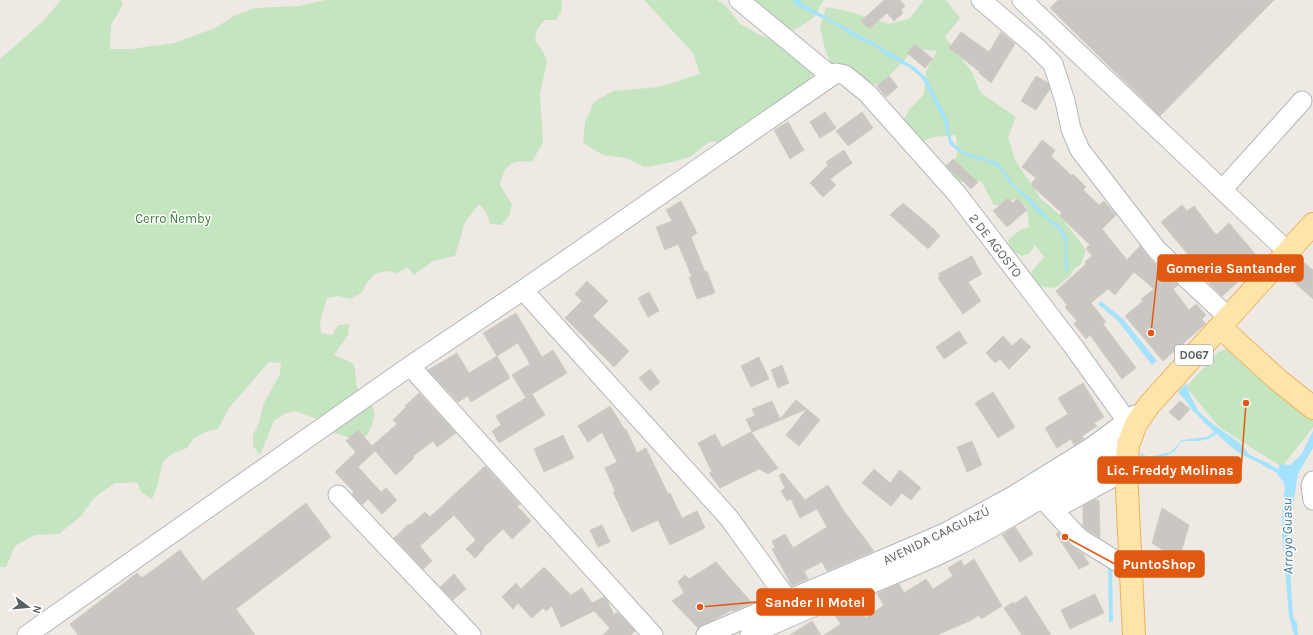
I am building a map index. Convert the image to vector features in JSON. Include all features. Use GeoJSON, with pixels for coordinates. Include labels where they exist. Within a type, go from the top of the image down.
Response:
{"type":"FeatureCollection","features":[{"type":"Feature","properties":{"kind":"main road","name":"D067"},"geometry":{"type":"LineString","coordinates":[[1134,635],[1126,470],[1128,445],[1136,424],[1149,404],[1313,224]]}},
{"type":"Feature","properties":{"kind":"main road"},"geometry":{"type":"LineString","coordinates":[[1224,322],[1272,374],[1313,408]]}},
{"type":"Feature","properties":{"kind":"street"},"geometry":{"type":"LineString","coordinates":[[27,635],[47,629],[410,366],[523,290],[831,76],[739,0]]}},
{"type":"Feature","properties":{"kind":"street"},"geometry":{"type":"LineString","coordinates":[[981,0],[1035,46],[1053,64],[1063,95],[1071,129],[1080,150],[1157,250],[1224,322]]}},
{"type":"Feature","properties":{"kind":"street"},"geometry":{"type":"LineString","coordinates":[[1022,0],[1288,252]]}},
{"type":"Feature","properties":{"kind":"street","name":"2 DE AGOSTO"},"geometry":{"type":"LineString","coordinates":[[831,76],[836,73],[845,74],[867,93],[956,194],[1073,346],[1127,421]]}},
{"type":"Feature","properties":{"kind":"street"},"geometry":{"type":"LineString","coordinates":[[1222,190],[1302,101]]}},
{"type":"Feature","properties":{"kind":"street"},"geometry":{"type":"LineString","coordinates":[[523,290],[729,518],[791,607]]}},
{"type":"Feature","properties":{"kind":"street"},"geometry":{"type":"LineString","coordinates":[[410,366],[653,635]]}},
{"type":"Feature","properties":{"kind":"street","name":"AVENIDA CAAGUAZÚ"},"geometry":{"type":"LineString","coordinates":[[750,635],[769,624],[791,607],[871,565],[945,533],[1019,492],[1092,447],[1149,404]]}},
{"type":"Feature","properties":{"kind":"street"},"geometry":{"type":"LineString","coordinates":[[1127,421],[1128,445]]}},
{"type":"Feature","properties":{"kind":"street","name":"AVENIDA CAAGUAZÚ"},"geometry":{"type":"LineString","coordinates":[[791,607],[875,583],[951,549],[998,524],[1048,504],[1128,445]]}},
{"type":"Feature","properties":{"kind":"street"},"geometry":{"type":"LineString","coordinates":[[1126,470],[1048,504],[1079,538],[1131,570]]}},
{"type":"Feature","properties":{"kind":"street"},"geometry":{"type":"LineString","coordinates":[[1313,481],[1311,486],[1313,500]]}},
{"type":"Feature","properties":{"kind":"street"},"geometry":{"type":"LineString","coordinates":[[338,495],[471,635]]}},
{"type":"Feature","properties":{"kind":"street","name":"AVENIDA CAAGUAZÚ"},"geometry":{"type":"LineString","coordinates":[[706,635],[769,624]]}},
{"type":"Feature","properties":{"kind":"green space","name":"Cerro Ñemby"},"geometry":{"type":"Polygon","coordinates":[[[61,0],[121,0],[123,5],[111,25],[110,49],[131,49],[174,43],[215,28],[234,16],[255,8],[299,6],[326,0],[561,0],[562,10],[556,20],[545,20],[537,29],[535,41],[547,60],[540,95],[543,142],[532,162],[525,161],[514,163],[507,168],[504,173],[500,185],[512,205],[509,216],[501,225],[490,224],[486,212],[479,204],[465,222],[455,256],[433,261],[414,275],[407,267],[397,273],[387,271],[375,274],[361,293],[350,299],[339,296],[327,298],[320,322],[321,333],[332,335],[338,325],[349,324],[348,335],[334,355],[354,364],[357,387],[362,398],[371,403],[375,414],[367,435],[357,440],[335,433],[317,419],[295,411],[284,414],[274,421],[260,455],[253,446],[253,435],[258,425],[264,403],[280,374],[281,363],[269,362],[229,408],[218,429],[206,432],[194,438],[187,448],[174,453],[163,461],[157,487],[152,499],[141,492],[137,482],[115,483],[95,497],[81,516],[59,534],[35,535],[15,546],[6,567],[0,567],[0,59],[43,21],[61,0]]]}},
{"type":"Feature","properties":{"kind":"green space"},"geometry":{"type":"Polygon","coordinates":[[[644,0],[717,0],[725,5],[740,24],[760,35],[781,42],[814,73],[792,99],[732,142],[709,142],[690,157],[645,167],[625,158],[603,155],[583,143],[585,122],[594,102],[613,91],[659,87],[700,74],[693,53],[644,0]]]}},
{"type":"Feature","properties":{"kind":"green space"},"geometry":{"type":"Polygon","coordinates":[[[745,0],[824,0],[813,18],[793,31],[751,8],[745,0]]]}},
{"type":"Feature","properties":{"kind":"green space"},"geometry":{"type":"Polygon","coordinates":[[[924,0],[946,0],[960,18],[945,37],[972,72],[981,93],[1016,117],[1008,137],[1015,160],[1041,199],[1059,214],[1086,250],[1081,264],[1074,269],[1070,276],[1055,288],[1039,286],[1031,272],[1044,257],[1035,245],[1030,253],[1022,256],[1011,250],[1008,240],[1020,230],[1029,227],[1027,208],[1017,199],[1000,205],[994,205],[981,181],[958,182],[939,170],[957,157],[956,135],[933,137],[912,147],[897,131],[909,110],[924,94],[926,71],[937,51],[914,49],[881,85],[857,81],[834,71],[825,49],[820,28],[826,7],[847,11],[889,24],[910,18],[924,0]]]}},
{"type":"Feature","properties":{"kind":"green space"},"geometry":{"type":"Polygon","coordinates":[[[1226,349],[1231,350],[1313,419],[1313,427],[1282,467],[1219,427],[1186,387],[1218,352],[1226,349]]]}},
{"type":"Feature","properties":{"kind":"water"},"geometry":{"type":"Polygon","coordinates":[[[791,0],[799,0],[803,4],[916,68],[926,78],[948,120],[951,139],[956,146],[966,153],[999,163],[1015,186],[1030,198],[1049,219],[1059,225],[1067,236],[1067,257],[1069,269],[1065,270],[1065,243],[1059,230],[1035,210],[1028,200],[1011,185],[999,167],[986,161],[964,155],[950,145],[943,118],[922,78],[910,68],[884,54],[879,49],[849,34],[833,23],[799,7],[791,0]]]}},
{"type":"Feature","properties":{"kind":"water"},"geometry":{"type":"Polygon","coordinates":[[[1101,301],[1123,319],[1157,361],[1152,365],[1118,321],[1098,304],[1101,301]]]}},
{"type":"Feature","properties":{"kind":"water"},"geometry":{"type":"Polygon","coordinates":[[[1186,383],[1190,395],[1199,412],[1214,425],[1241,444],[1250,455],[1270,464],[1269,468],[1239,453],[1217,434],[1208,439],[1199,441],[1184,441],[1180,443],[1175,451],[1166,456],[1143,460],[1140,455],[1141,453],[1148,457],[1171,452],[1182,440],[1207,437],[1214,432],[1192,410],[1178,392],[1186,383]]]}},
{"type":"Feature","properties":{"kind":"water","name":"Arroyo Guasu"},"geometry":{"type":"Polygon","coordinates":[[[1313,431],[1313,448],[1298,473],[1288,537],[1293,617],[1297,623],[1298,635],[1294,635],[1289,616],[1282,534],[1283,498],[1285,489],[1284,483],[1277,474],[1280,464],[1290,465],[1301,455],[1313,431]]]}},
{"type":"Feature","properties":{"kind":"water"},"geometry":{"type":"Polygon","coordinates":[[[1108,565],[1112,565],[1113,621],[1109,623],[1108,565]]]}},
{"type":"Feature","properties":{"kind":"building"},"geometry":{"type":"Polygon","coordinates":[[[884,0],[900,0],[905,6],[901,10],[903,13],[894,21],[887,13],[869,29],[861,21],[884,0]]]}},
{"type":"Feature","properties":{"kind":"building"},"geometry":{"type":"Polygon","coordinates":[[[1058,0],[1274,0],[1160,116],[1050,8],[1058,0]]]}},
{"type":"Feature","properties":{"kind":"building"},"geometry":{"type":"Polygon","coordinates":[[[961,32],[989,52],[1001,32],[1015,44],[991,83],[979,73],[980,72],[949,48],[961,32]]]}},
{"type":"Feature","properties":{"kind":"building"},"geometry":{"type":"Polygon","coordinates":[[[915,44],[933,59],[925,68],[907,53],[915,44]]]}},
{"type":"Feature","properties":{"kind":"building"},"geometry":{"type":"Polygon","coordinates":[[[889,76],[898,87],[886,97],[877,86],[889,76]]]}},
{"type":"Feature","properties":{"kind":"building"},"geometry":{"type":"Polygon","coordinates":[[[1036,76],[1048,83],[1050,89],[1036,110],[1021,101],[1036,76]]]}},
{"type":"Feature","properties":{"kind":"building"},"geometry":{"type":"Polygon","coordinates":[[[825,112],[836,128],[820,138],[810,122],[825,112]]]}},
{"type":"Feature","properties":{"kind":"building"},"geometry":{"type":"Polygon","coordinates":[[[862,112],[873,128],[848,146],[836,131],[862,112]]]}},
{"type":"Feature","properties":{"kind":"building"},"geometry":{"type":"Polygon","coordinates":[[[788,122],[804,150],[790,159],[774,130],[788,122]]]}},
{"type":"Feature","properties":{"kind":"building"},"geometry":{"type":"Polygon","coordinates":[[[1042,140],[1055,150],[1051,156],[1086,187],[1083,190],[1099,205],[1104,201],[1116,215],[1102,229],[1127,260],[1140,246],[1149,258],[1178,285],[1173,289],[1189,310],[1196,304],[1206,315],[1202,319],[1206,324],[1163,361],[1125,316],[1143,301],[1141,299],[1154,289],[1134,272],[1115,295],[1108,289],[1091,303],[1106,322],[1103,324],[1136,368],[1122,379],[1090,335],[1086,339],[1074,324],[1077,321],[1065,307],[1067,305],[1056,291],[1086,264],[1085,262],[1092,256],[1086,248],[1090,245],[1060,216],[1062,213],[1032,186],[1031,184],[1036,178],[1022,167],[1042,140]]]}},
{"type":"Feature","properties":{"kind":"building"},"geometry":{"type":"Polygon","coordinates":[[[844,150],[852,163],[830,179],[836,185],[823,197],[810,183],[828,165],[826,162],[844,150]]]}},
{"type":"Feature","properties":{"kind":"building"},"geometry":{"type":"Polygon","coordinates":[[[953,159],[978,182],[971,189],[947,166],[953,159]]]}},
{"type":"Feature","properties":{"kind":"building"},"geometry":{"type":"Polygon","coordinates":[[[1008,198],[1012,203],[1018,199],[1027,210],[1007,227],[993,211],[1008,198]]]}},
{"type":"Feature","properties":{"kind":"building"},"geometry":{"type":"Polygon","coordinates":[[[681,201],[697,233],[691,237],[705,272],[707,271],[715,293],[697,299],[689,277],[692,277],[678,244],[665,250],[656,227],[672,221],[666,210],[681,201]]]}},
{"type":"Feature","properties":{"kind":"building"},"geometry":{"type":"Polygon","coordinates":[[[903,203],[940,236],[928,249],[890,215],[903,203]]]}},
{"type":"Feature","properties":{"kind":"building"},"geometry":{"type":"Polygon","coordinates":[[[1182,205],[1187,211],[1194,206],[1216,235],[1229,223],[1256,255],[1241,268],[1246,275],[1222,296],[1199,273],[1201,270],[1161,222],[1182,205]]]}},
{"type":"Feature","properties":{"kind":"building"},"geometry":{"type":"Polygon","coordinates":[[[972,256],[982,274],[968,282],[981,301],[963,314],[938,278],[940,276],[938,274],[972,256]]]}},
{"type":"Feature","properties":{"kind":"building"},"geometry":{"type":"Polygon","coordinates":[[[1301,260],[1313,270],[1313,299],[1293,281],[1298,275],[1293,270],[1301,260]]]}},
{"type":"Feature","properties":{"kind":"building"},"geometry":{"type":"Polygon","coordinates":[[[587,281],[608,301],[593,316],[629,351],[614,367],[565,318],[582,301],[575,294],[587,281]]]}},
{"type":"Feature","properties":{"kind":"building"},"geometry":{"type":"Polygon","coordinates":[[[649,292],[659,311],[648,317],[638,298],[649,292]]]}},
{"type":"Feature","properties":{"kind":"building"},"geometry":{"type":"Polygon","coordinates":[[[516,313],[542,357],[553,350],[567,373],[532,394],[545,415],[499,443],[492,431],[501,425],[496,416],[526,398],[512,375],[530,364],[518,343],[497,356],[483,333],[516,313]]]}},
{"type":"Feature","properties":{"kind":"building"},"geometry":{"type":"Polygon","coordinates":[[[959,331],[967,343],[944,359],[936,347],[959,331]]]}},
{"type":"Feature","properties":{"kind":"building"},"geometry":{"type":"Polygon","coordinates":[[[1003,336],[1012,346],[1021,338],[1031,347],[1009,369],[1000,359],[995,363],[986,353],[1003,336]]]}},
{"type":"Feature","properties":{"kind":"building"},"geometry":{"type":"Polygon","coordinates":[[[457,353],[469,373],[497,356],[510,378],[471,402],[468,396],[458,402],[428,370],[457,353]]]}},
{"type":"Feature","properties":{"kind":"building"},"geometry":{"type":"Polygon","coordinates":[[[759,357],[769,379],[751,387],[741,366],[759,357]]]}},
{"type":"Feature","properties":{"kind":"building"},"geometry":{"type":"Polygon","coordinates":[[[782,365],[789,383],[778,388],[771,370],[782,365]]]}},
{"type":"Feature","properties":{"kind":"building"},"geometry":{"type":"Polygon","coordinates":[[[650,369],[660,382],[650,391],[639,378],[650,369]]]}},
{"type":"Feature","properties":{"kind":"building"},"geometry":{"type":"Polygon","coordinates":[[[1083,383],[1104,417],[1094,423],[1097,426],[1082,436],[1084,439],[1074,445],[1071,439],[1057,448],[1045,428],[1068,414],[1058,398],[1083,383]]]}},
{"type":"Feature","properties":{"kind":"building"},"geometry":{"type":"Polygon","coordinates":[[[993,392],[1015,427],[998,438],[975,403],[993,392]]]}},
{"type":"Feature","properties":{"kind":"building"},"geometry":{"type":"Polygon","coordinates":[[[419,393],[456,433],[437,447],[433,441],[413,456],[414,458],[396,475],[375,451],[358,467],[381,492],[386,488],[397,500],[382,514],[368,499],[362,505],[352,494],[354,492],[335,472],[356,452],[346,441],[358,430],[372,446],[397,424],[393,420],[419,393]]]}},
{"type":"Feature","properties":{"kind":"building"},"geometry":{"type":"Polygon","coordinates":[[[796,400],[807,409],[752,432],[746,419],[755,416],[752,409],[772,401],[780,419],[796,400]]]}},
{"type":"Feature","properties":{"kind":"building"},"geometry":{"type":"Polygon","coordinates":[[[1180,401],[1190,409],[1179,421],[1169,412],[1180,401]]]}},
{"type":"Feature","properties":{"kind":"building"},"geometry":{"type":"Polygon","coordinates":[[[610,406],[625,430],[626,429],[637,453],[646,448],[668,494],[670,493],[682,518],[697,511],[705,528],[670,545],[658,520],[632,532],[613,492],[615,491],[605,468],[617,462],[602,432],[588,442],[578,426],[610,406]]]}},
{"type":"Feature","properties":{"kind":"building"},"geometry":{"type":"Polygon","coordinates":[[[807,409],[820,420],[799,446],[786,435],[807,409]]]}},
{"type":"Feature","properties":{"kind":"building"},"geometry":{"type":"Polygon","coordinates":[[[751,432],[778,468],[768,474],[759,469],[720,488],[709,473],[712,472],[698,443],[715,434],[722,447],[751,432]]]}},
{"type":"Feature","properties":{"kind":"building"},"geometry":{"type":"Polygon","coordinates":[[[563,435],[574,458],[544,472],[534,449],[563,435]]]}},
{"type":"Feature","properties":{"kind":"building"},"geometry":{"type":"Polygon","coordinates":[[[972,441],[982,465],[967,472],[957,447],[972,441]]]}},
{"type":"Feature","properties":{"kind":"building"},"geometry":{"type":"Polygon","coordinates":[[[485,466],[520,504],[517,506],[531,521],[512,539],[503,529],[475,558],[466,549],[476,540],[454,515],[420,546],[432,561],[423,569],[394,538],[425,512],[430,517],[485,466]]]}},
{"type":"Feature","properties":{"kind":"building"},"geometry":{"type":"Polygon","coordinates":[[[874,469],[890,483],[900,470],[921,488],[911,500],[902,493],[891,506],[862,483],[874,469]]]}},
{"type":"Feature","properties":{"kind":"building"},"geometry":{"type":"Polygon","coordinates":[[[783,473],[805,500],[828,485],[844,511],[874,551],[827,571],[822,562],[804,571],[808,579],[792,586],[772,549],[775,548],[772,541],[785,534],[793,548],[827,527],[817,509],[800,518],[791,499],[787,501],[781,491],[785,488],[779,475],[783,473]]]}},
{"type":"Feature","properties":{"kind":"building"},"geometry":{"type":"Polygon","coordinates":[[[1094,500],[1099,500],[1100,538],[1083,526],[1083,506],[1094,500]]]}},
{"type":"Feature","properties":{"kind":"building"},"geometry":{"type":"Polygon","coordinates":[[[306,503],[331,537],[236,609],[255,635],[78,635],[70,624],[137,573],[142,578],[180,550],[203,581],[306,503]]]}},
{"type":"Feature","properties":{"kind":"building"},"geometry":{"type":"Polygon","coordinates":[[[1162,508],[1189,525],[1179,560],[1152,543],[1162,508]]]}},
{"type":"Feature","properties":{"kind":"building"},"geometry":{"type":"Polygon","coordinates":[[[602,525],[610,542],[598,547],[590,530],[602,525]]]}},
{"type":"Feature","properties":{"kind":"building"},"geometry":{"type":"Polygon","coordinates":[[[1015,527],[1033,554],[1020,562],[1002,535],[1015,527]]]}},
{"type":"Feature","properties":{"kind":"building"},"geometry":{"type":"Polygon","coordinates":[[[1058,532],[1071,546],[1083,554],[1089,564],[1079,569],[1056,534],[1058,532]]]}},
{"type":"Feature","properties":{"kind":"building"},"geometry":{"type":"Polygon","coordinates":[[[974,559],[1002,606],[981,619],[979,615],[972,620],[937,635],[824,635],[841,624],[835,616],[856,603],[866,618],[884,605],[877,594],[884,590],[899,584],[904,593],[926,579],[933,589],[953,576],[948,568],[961,560],[964,566],[974,559]]]}},
{"type":"Feature","properties":{"kind":"building"},"geometry":{"type":"Polygon","coordinates":[[[716,562],[752,603],[733,611],[732,610],[698,628],[672,601],[684,593],[678,582],[685,575],[689,579],[716,562]]]}},
{"type":"Feature","properties":{"kind":"building"},"geometry":{"type":"Polygon","coordinates":[[[544,567],[571,595],[582,588],[592,603],[604,597],[614,615],[617,612],[635,631],[631,635],[603,635],[610,628],[594,611],[561,627],[552,606],[546,611],[543,608],[532,618],[518,603],[513,609],[502,597],[516,583],[521,589],[544,567]]]}},
{"type":"Feature","properties":{"kind":"building"},"geometry":{"type":"Polygon","coordinates":[[[454,574],[466,589],[453,600],[440,587],[454,574]]]}},
{"type":"Feature","properties":{"kind":"building"},"geometry":{"type":"Polygon","coordinates":[[[1095,594],[1104,613],[1070,629],[1061,610],[1095,594]]]}},
{"type":"Feature","properties":{"kind":"building"},"geometry":{"type":"Polygon","coordinates":[[[1026,596],[1051,635],[1022,635],[1004,608],[1013,602],[1014,604],[1026,596]]]}},
{"type":"Feature","properties":{"kind":"building"},"geometry":{"type":"Polygon","coordinates":[[[812,621],[821,635],[790,635],[812,621]]]}},
{"type":"Feature","properties":{"kind":"waterway"},"geometry":{"type":"LineString","coordinates":[[1264,464],[1282,473]]}},
{"type":"Feature","properties":{"kind":"place","name":"Gomeria Santander"},"geometry":{"type":"Point","coordinates":[1151,333]}},
{"type":"Feature","properties":{"kind":"place","name":"Lic. Freddy Molinas"},"geometry":{"type":"Point","coordinates":[1246,403]}},
{"type":"Feature","properties":{"kind":"place","name":"PuntoShop"},"geometry":{"type":"Point","coordinates":[1065,537]}},
{"type":"Feature","properties":{"kind":"place","name":"Sander II Motel"},"geometry":{"type":"Point","coordinates":[700,607]}}]}
